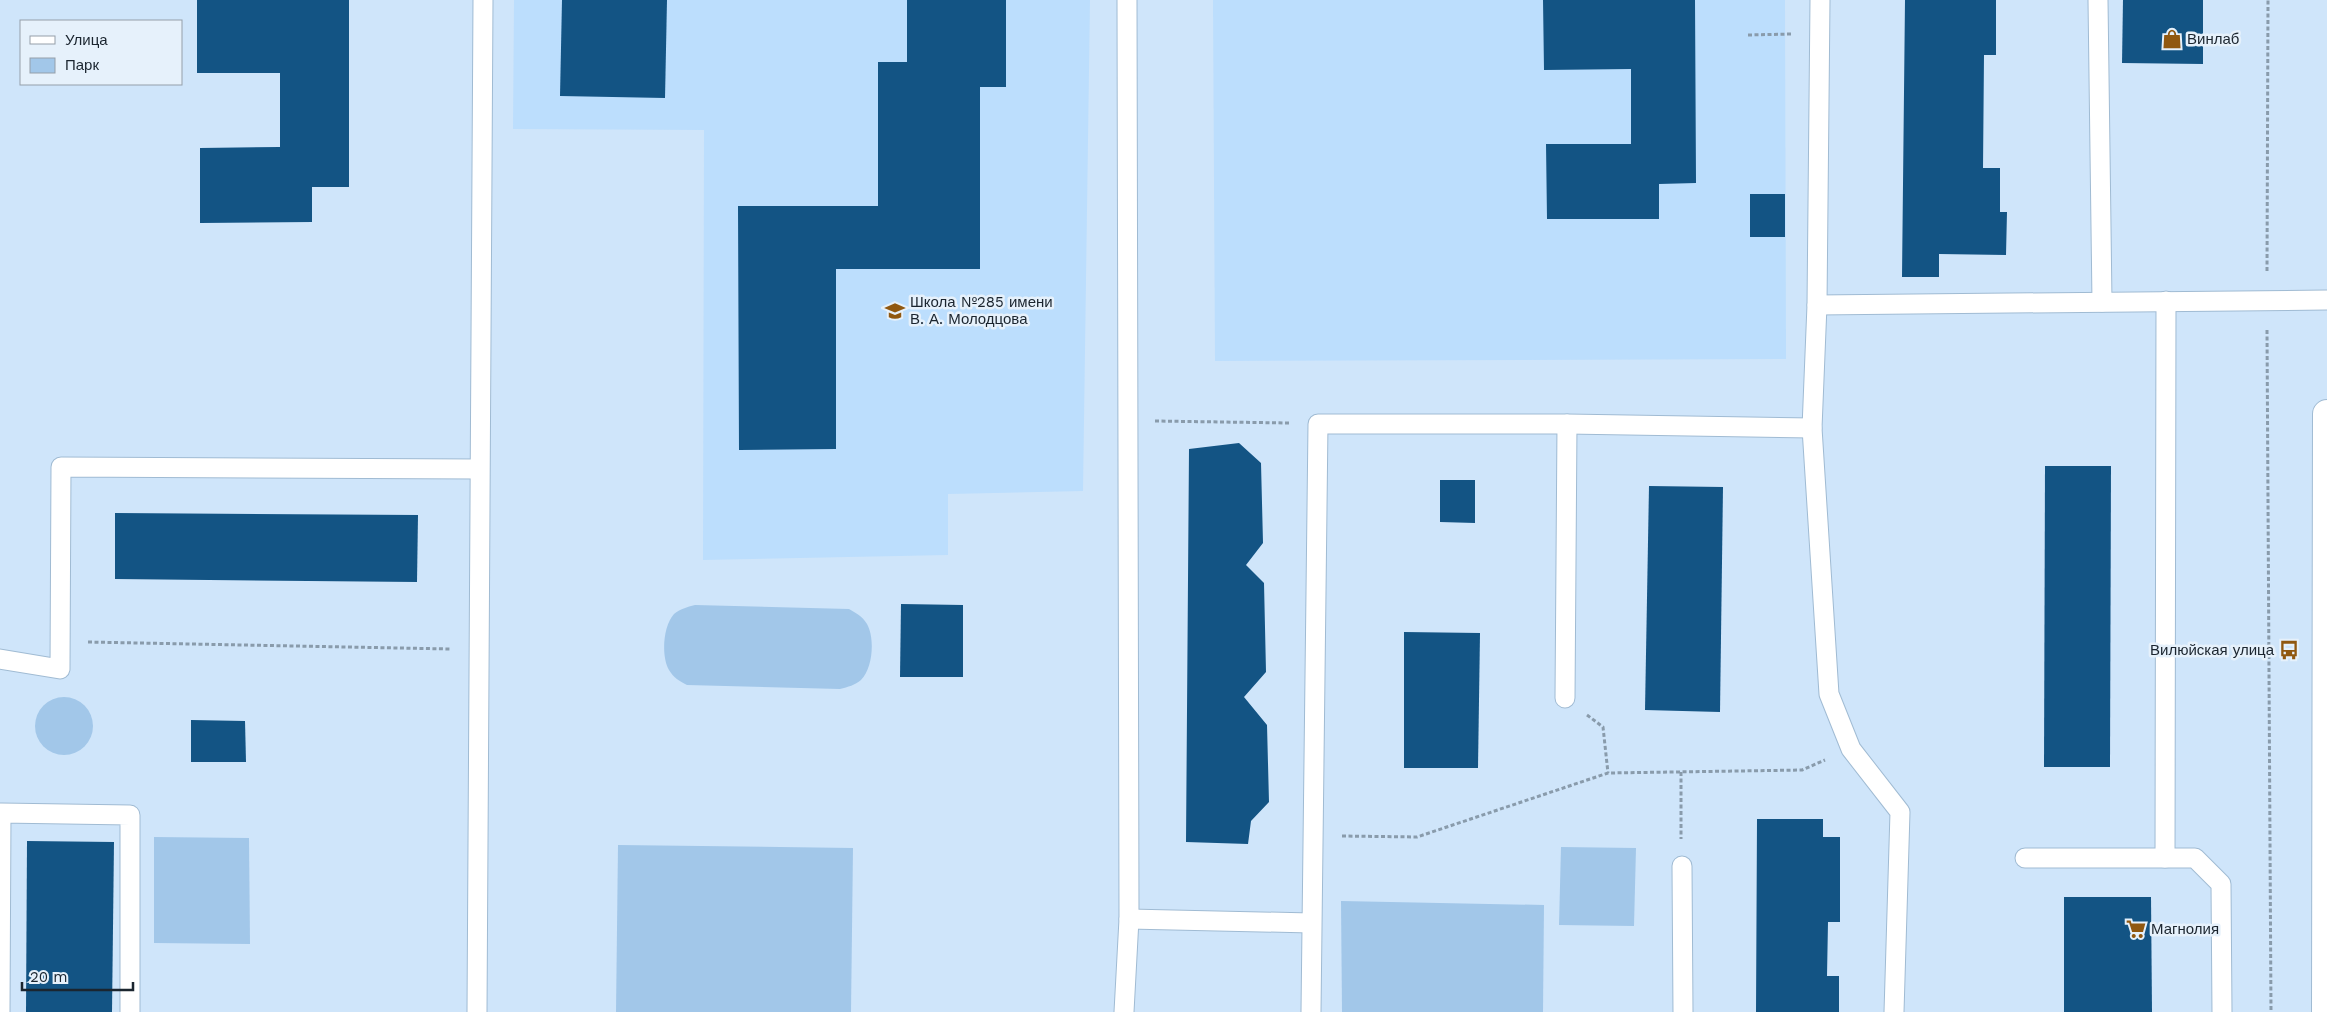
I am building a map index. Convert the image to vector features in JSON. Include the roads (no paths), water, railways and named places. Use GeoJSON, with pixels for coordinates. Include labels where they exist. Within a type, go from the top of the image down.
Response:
{"type":"FeatureCollection","features":[{"type":"Feature","properties":{"kind":"street"},"geometry":{"type":"LineString","coordinates":[[2326,1012],[2327,414]]}},
{"type":"Feature","properties":{"kind":"lane"},"geometry":{"type":"LineString","coordinates":[[477,1012],[483,0]]}},
{"type":"Feature","properties":{"kind":"lane"},"geometry":{"type":"LineString","coordinates":[[1124,1012],[1129,919],[1127,0]]}},
{"type":"Feature","properties":{"kind":"lane"},"geometry":{"type":"LineString","coordinates":[[1820,0],[1817,305],[1812,428],[1829,694],[1851,749],[1900,812],[1894,1012]]}},
{"type":"Feature","properties":{"kind":"lane"},"geometry":{"type":"LineString","coordinates":[[2098,0],[2102,302]]}},
{"type":"Feature","properties":{"kind":"lane"},"geometry":{"type":"LineString","coordinates":[[1817,305],[2327,300]]}},
{"type":"Feature","properties":{"kind":"lane"},"geometry":{"type":"LineString","coordinates":[[2165,858],[2166,301]]}},
{"type":"Feature","properties":{"kind":"lane"},"geometry":{"type":"LineString","coordinates":[[1311,1012],[1318,424],[1567,424],[1812,428]]}},
{"type":"Feature","properties":{"kind":"lane"},"geometry":{"type":"LineString","coordinates":[[1565,698],[1567,424]]}},
{"type":"Feature","properties":{"kind":"lane"},"geometry":{"type":"LineString","coordinates":[[0,659],[60,669],[62,467],[479,469]]}},
{"type":"Feature","properties":{"kind":"lane"},"geometry":{"type":"LineString","coordinates":[[0,1012],[1,812],[130,815],[130,1012]]}},
{"type":"Feature","properties":{"kind":"lane"},"geometry":{"type":"LineString","coordinates":[[2025,858],[2195,858],[2221,884],[2222,1012]]}},
{"type":"Feature","properties":{"kind":"lane"},"geometry":{"type":"LineString","coordinates":[[1682,866],[1683,1012]]}},
{"type":"Feature","properties":{"kind":"lane"},"geometry":{"type":"LineString","coordinates":[[1129,919],[1311,923]]}},
{"type":"Feature","properties":{"kind":"place","name":"Винлаб"},"geometry":{"type":"Point","coordinates":[2172,39]}},
{"type":"Feature","properties":{"kind":"place","name":"Школа №285 имени В. А. Молодцова"},"geometry":{"type":"Point","coordinates":[895,311]}},
{"type":"Feature","properties":{"kind":"place","name":"Вилюйская улица"},"geometry":{"type":"Point","coordinates":[2289,650]}},
{"type":"Feature","properties":{"kind":"place","name":"Магнолия"},"geometry":{"type":"Point","coordinates":[2136,929]}}]}
